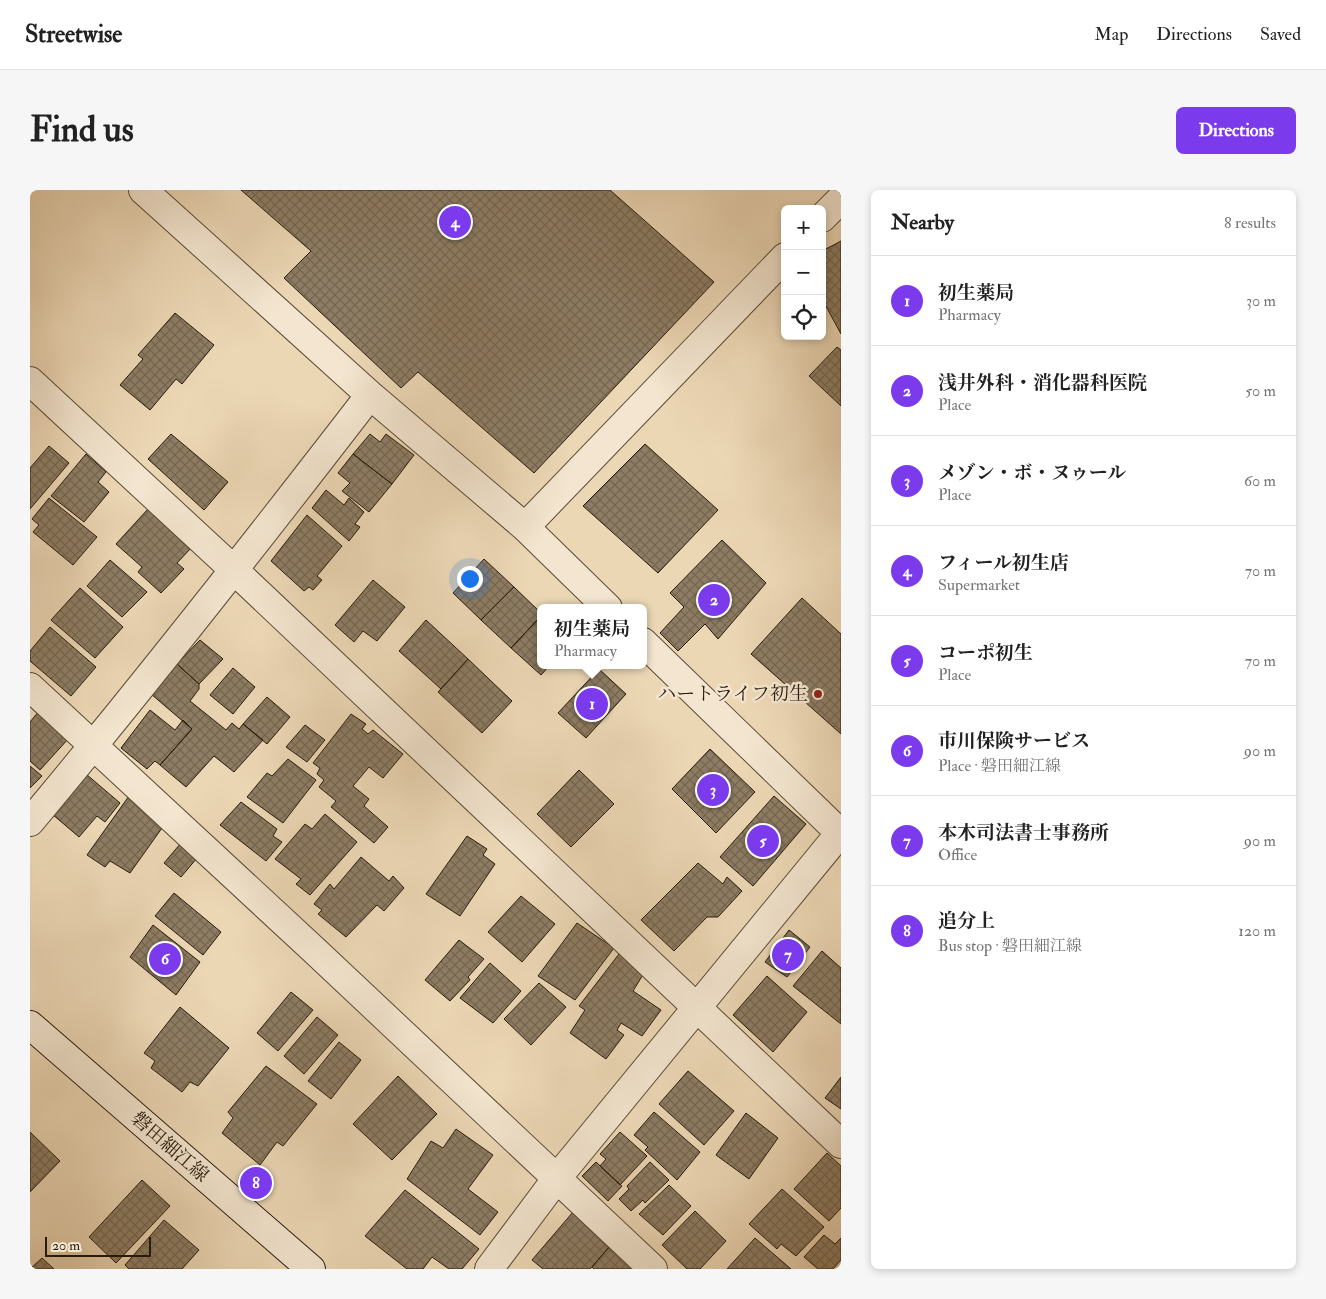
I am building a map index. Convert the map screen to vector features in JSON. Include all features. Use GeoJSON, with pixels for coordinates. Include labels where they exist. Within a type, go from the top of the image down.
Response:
{"type":"FeatureCollection","features":[{"type":"Feature","properties":{"kind":"street"},"geometry":{"type":"LineString","coordinates":[[143,190],[370,395],[525,527],[604,604]]}},
{"type":"Feature","properties":{"kind":"street"},"geometry":{"type":"LineString","coordinates":[[826,214],[841,199]]}},
{"type":"Feature","properties":{"kind":"street"},"geometry":{"type":"LineString","coordinates":[[525,527],[781,261]]}},
{"type":"Feature","properties":{"kind":"street"},"geometry":{"type":"LineString","coordinates":[[30,381],[234,570],[841,1144]]}},
{"type":"Feature","properties":{"kind":"street"},"geometry":{"type":"LineString","coordinates":[[30,822],[94,746],[370,395]]}},
{"type":"Feature","properties":{"kind":"street"},"geometry":{"type":"LineString","coordinates":[[489,1269],[557,1178],[840,833],[647,646]]}},
{"type":"Feature","properties":{"kind":"street"},"geometry":{"type":"LineString","coordinates":[[30,687],[653,1269]]}},
{"type":"Feature","properties":{"kind":"street","name":"磐田細江線"},"geometry":{"type":"LineString","coordinates":[[30,1025],[311,1269]]}},
{"type":"Feature","properties":{"kind":"building"},"geometry":{"type":"Polygon","coordinates":[[[241,190],[610,190],[714,282],[534,473],[418,372],[401,388],[284,278],[311,251],[241,190]]]}},
{"type":"Feature","properties":{"kind":"building"},"geometry":{"type":"Polygon","coordinates":[[[841,241],[841,334],[826,306],[826,249],[841,241]]]}},
{"type":"Feature","properties":{"kind":"building"},"geometry":{"type":"Polygon","coordinates":[[[175,313],[214,345],[182,384],[176,379],[150,410],[120,385],[143,359],[138,355],[175,313]]]}},
{"type":"Feature","properties":{"kind":"building"},"geometry":{"type":"Polygon","coordinates":[[[837,347],[841,350],[841,406],[809,376],[837,347]]]}},
{"type":"Feature","properties":{"kind":"building"},"geometry":{"type":"Polygon","coordinates":[[[171,434],[228,482],[204,510],[148,459],[171,434]]]}},
{"type":"Feature","properties":{"kind":"building"},"geometry":{"type":"Polygon","coordinates":[[[370,434],[380,442],[386,434],[414,455],[392,484],[353,454],[370,434]]]}},
{"type":"Feature","properties":{"kind":"building"},"geometry":{"type":"Polygon","coordinates":[[[645,444],[718,510],[658,573],[583,506],[645,444]]]}},
{"type":"Feature","properties":{"kind":"building"},"geometry":{"type":"Polygon","coordinates":[[[49,446],[69,463],[30,509],[30,468],[49,446]]]}},
{"type":"Feature","properties":{"kind":"building"},"geometry":{"type":"Polygon","coordinates":[[[86,454],[106,472],[98,482],[109,492],[84,522],[51,496],[86,454]]]}},
{"type":"Feature","properties":{"kind":"building"},"geometry":{"type":"Polygon","coordinates":[[[353,454],[392,484],[369,512],[342,491],[350,483],[338,473],[353,454]]]}},
{"type":"Feature","properties":{"kind":"building"},"geometry":{"type":"Polygon","coordinates":[[[326,490],[344,505],[349,498],[364,512],[355,524],[360,527],[349,541],[312,508],[326,490]]]}},
{"type":"Feature","properties":{"kind":"building"},"geometry":{"type":"Polygon","coordinates":[[[49,498],[97,537],[73,565],[33,532],[39,525],[32,519],[49,498]]]}},
{"type":"Feature","properties":{"kind":"building"},"geometry":{"type":"Polygon","coordinates":[[[148,509],[191,548],[177,563],[184,569],[161,593],[138,572],[142,567],[116,544],[148,509]]]}},
{"type":"Feature","properties":{"kind":"building"},"geometry":{"type":"Polygon","coordinates":[[[307,515],[342,546],[317,576],[322,580],[313,590],[309,587],[304,591],[271,561],[307,515]]]}},
{"type":"Feature","properties":{"kind":"building"},"geometry":{"type":"Polygon","coordinates":[[[722,540],[766,583],[718,639],[705,624],[678,651],[660,633],[684,607],[670,593],[722,540]]]}},
{"type":"Feature","properties":{"kind":"building"},"geometry":{"type":"Polygon","coordinates":[[[484,559],[514,587],[481,620],[453,593],[484,559]]]}},
{"type":"Feature","properties":{"kind":"building"},"geometry":{"type":"Polygon","coordinates":[[[110,560],[147,592],[122,617],[87,586],[110,560]]]}},
{"type":"Feature","properties":{"kind":"building"},"geometry":{"type":"Polygon","coordinates":[[[373,580],[405,607],[377,641],[363,631],[354,642],[335,625],[373,580]]]}},
{"type":"Feature","properties":{"kind":"building"},"geometry":{"type":"Polygon","coordinates":[[[514,587],[537,609],[537,620],[511,648],[481,620],[514,587]]]}},
{"type":"Feature","properties":{"kind":"building"},"geometry":{"type":"Polygon","coordinates":[[[80,588],[123,627],[95,658],[51,620],[80,588]]]}},
{"type":"Feature","properties":{"kind":"building","name":"ハートライフ初生"},"geometry":{"type":"Polygon","coordinates":[[[802,598],[841,634],[841,734],[751,654],[802,598]]]}},
{"type":"Feature","properties":{"kind":"building"},"geometry":{"type":"Polygon","coordinates":[[[426,620],[468,659],[441,689],[399,651],[426,620]]]}},
{"type":"Feature","properties":{"kind":"building"},"geometry":{"type":"Polygon","coordinates":[[[537,620],[537,669],[546,669],[541,675],[511,648],[537,620]]]}},
{"type":"Feature","properties":{"kind":"building"},"geometry":{"type":"Polygon","coordinates":[[[50,627],[96,667],[71,696],[30,661],[30,651],[50,627]]]}},
{"type":"Feature","properties":{"kind":"building"},"geometry":{"type":"Polygon","coordinates":[[[200,640],[223,659],[199,684],[177,664],[200,640]]]}},
{"type":"Feature","properties":{"kind":"building"},"geometry":{"type":"Polygon","coordinates":[[[468,659],[512,701],[482,733],[438,692],[468,659]]]}},
{"type":"Feature","properties":{"kind":"building"},"geometry":{"type":"Polygon","coordinates":[[[177,664],[199,684],[199,689],[190,701],[226,730],[232,723],[239,729],[243,724],[263,740],[234,772],[214,756],[186,787],[160,765],[192,729],[151,694],[177,664]]]}},
{"type":"Feature","properties":{"kind":"building"},"geometry":{"type":"Polygon","coordinates":[[[233,668],[255,687],[233,714],[210,695],[233,668]]]}},
{"type":"Feature","properties":{"kind":"building"},"geometry":{"type":"Polygon","coordinates":[[[599,669],[626,694],[586,738],[558,713],[599,669]]]}},
{"type":"Feature","properties":{"kind":"building"},"geometry":{"type":"Polygon","coordinates":[[[267,697],[290,717],[267,744],[243,724],[267,697]]]}},
{"type":"Feature","properties":{"kind":"building"},"geometry":{"type":"Polygon","coordinates":[[[150,710],[175,730],[183,720],[192,729],[160,765],[155,761],[147,769],[121,748],[150,710]]]}},
{"type":"Feature","properties":{"kind":"building"},"geometry":{"type":"Polygon","coordinates":[[[39,711],[69,738],[40,770],[30,761],[30,722],[39,711]]]}},
{"type":"Feature","properties":{"kind":"building"},"geometry":{"type":"Polygon","coordinates":[[[351,714],[366,724],[362,729],[368,734],[373,730],[403,754],[383,778],[369,767],[353,786],[369,799],[364,806],[388,827],[374,843],[331,807],[336,801],[319,787],[324,780],[317,774],[320,768],[313,763],[351,714]]]}},
{"type":"Feature","properties":{"kind":"building"},"geometry":{"type":"Polygon","coordinates":[[[305,725],[325,740],[307,762],[286,747],[305,725]]]}},
{"type":"Feature","properties":{"kind":"building"},"geometry":{"type":"Polygon","coordinates":[[[710,749],[755,792],[716,833],[672,789],[710,749]]]}},
{"type":"Feature","properties":{"kind":"building"},"geometry":{"type":"Polygon","coordinates":[[[288,759],[316,780],[283,823],[247,797],[267,773],[272,776],[288,759]]]}},
{"type":"Feature","properties":{"kind":"building"},"geometry":{"type":"Polygon","coordinates":[[[30,766],[42,776],[30,788],[30,766]]]}},
{"type":"Feature","properties":{"kind":"building"},"geometry":{"type":"Polygon","coordinates":[[[579,770],[614,804],[571,847],[537,814],[579,770]]]}},
{"type":"Feature","properties":{"kind":"building"},"geometry":{"type":"Polygon","coordinates":[[[86,774],[120,803],[105,822],[97,816],[79,837],[52,814],[86,774]]]}},
{"type":"Feature","properties":{"kind":"building"},"geometry":{"type":"Polygon","coordinates":[[[129,796],[167,821],[130,873],[110,861],[105,867],[87,855],[129,796]]]}},
{"type":"Feature","properties":{"kind":"building"},"geometry":{"type":"Polygon","coordinates":[[[774,796],[806,824],[753,886],[720,857],[774,796]]]}},
{"type":"Feature","properties":{"kind":"building"},"geometry":{"type":"Polygon","coordinates":[[[241,802],[277,829],[273,836],[282,842],[266,861],[220,825],[241,802]]]}},
{"type":"Feature","properties":{"kind":"building"},"geometry":{"type":"Polygon","coordinates":[[[325,814],[357,842],[310,895],[296,884],[301,879],[275,859],[305,824],[312,829],[325,814]]]}},
{"type":"Feature","properties":{"kind":"building"},"geometry":{"type":"Polygon","coordinates":[[[467,836],[487,849],[483,855],[495,864],[460,916],[426,894],[467,836]]]}},
{"type":"Feature","properties":{"kind":"building"},"geometry":{"type":"Polygon","coordinates":[[[181,843],[197,858],[181,877],[164,863],[181,843]]]}},
{"type":"Feature","properties":{"kind":"building"},"geometry":{"type":"Polygon","coordinates":[[[361,857],[389,881],[393,876],[404,888],[384,911],[377,905],[346,937],[318,914],[322,910],[314,904],[330,884],[334,889],[361,857]]]}},
{"type":"Feature","properties":{"kind":"building"},"geometry":{"type":"Polygon","coordinates":[[[698,863],[723,884],[727,877],[742,891],[718,917],[707,917],[674,951],[641,920],[698,863]]]}},
{"type":"Feature","properties":{"kind":"building"},"geometry":{"type":"Polygon","coordinates":[[[174,893],[221,932],[203,955],[155,916],[174,893]]]}},
{"type":"Feature","properties":{"kind":"building"},"geometry":{"type":"Polygon","coordinates":[[[521,896],[555,924],[522,962],[488,932],[521,896]]]}},
{"type":"Feature","properties":{"kind":"building"},"geometry":{"type":"Polygon","coordinates":[[[577,923],[614,948],[575,1000],[538,976],[577,923]]]}},
{"type":"Feature","properties":{"kind":"building"},"geometry":{"type":"Polygon","coordinates":[[[153,925],[200,962],[176,995],[130,957],[153,925]]]}},
{"type":"Feature","properties":{"kind":"building"},"geometry":{"type":"Polygon","coordinates":[[[789,930],[810,947],[787,977],[765,962],[789,930]]]}},
{"type":"Feature","properties":{"kind":"building"},"geometry":{"type":"Polygon","coordinates":[[[459,940],[484,959],[468,977],[470,980],[450,1001],[425,980],[459,940]]]}},
{"type":"Feature","properties":{"kind":"building"},"geometry":{"type":"Polygon","coordinates":[[[822,951],[841,968],[841,1024],[793,986],[822,951]]]}},
{"type":"Feature","properties":{"kind":"building"},"geometry":{"type":"Polygon","coordinates":[[[619,954],[644,973],[633,991],[661,1010],[642,1036],[621,1023],[617,1030],[624,1035],[606,1059],[570,1033],[585,1010],[579,1006],[619,954]]]}},
{"type":"Feature","properties":{"kind":"building"},"geometry":{"type":"Polygon","coordinates":[[[490,963],[521,991],[493,1023],[460,998],[490,963]]]}},
{"type":"Feature","properties":{"kind":"building"},"geometry":{"type":"Polygon","coordinates":[[[767,976],[807,1012],[773,1052],[733,1015],[767,976]]]}},
{"type":"Feature","properties":{"kind":"building"},"geometry":{"type":"Polygon","coordinates":[[[539,983],[566,1007],[531,1045],[504,1019],[539,983]]]}},
{"type":"Feature","properties":{"kind":"building"},"geometry":{"type":"Polygon","coordinates":[[[291,992],[313,1010],[278,1051],[257,1033],[291,992]]]}},
{"type":"Feature","properties":{"kind":"building"},"geometry":{"type":"Polygon","coordinates":[[[180,1007],[229,1048],[198,1086],[190,1082],[182,1092],[151,1068],[155,1061],[144,1053],[180,1007]]]}},
{"type":"Feature","properties":{"kind":"building"},"geometry":{"type":"Polygon","coordinates":[[[317,1017],[338,1035],[304,1074],[284,1056],[317,1017]]]}},
{"type":"Feature","properties":{"kind":"building"},"geometry":{"type":"Polygon","coordinates":[[[339,1042],[361,1060],[331,1099],[308,1081],[339,1042]]]}},
{"type":"Feature","properties":{"kind":"building"},"geometry":{"type":"Polygon","coordinates":[[[266,1066],[317,1104],[283,1146],[277,1142],[260,1165],[222,1133],[233,1118],[228,1112],[266,1066]]]}},
{"type":"Feature","properties":{"kind":"building"},"geometry":{"type":"Polygon","coordinates":[[[688,1071],[734,1111],[704,1145],[659,1104],[688,1071]]]}},
{"type":"Feature","properties":{"kind":"building"},"geometry":{"type":"Polygon","coordinates":[[[398,1076],[437,1114],[392,1160],[353,1124],[398,1076]]]}},
{"type":"Feature","properties":{"kind":"building"},"geometry":{"type":"Polygon","coordinates":[[[841,1077],[841,1109],[825,1098],[841,1077]]]}},
{"type":"Feature","properties":{"kind":"building"},"geometry":{"type":"Polygon","coordinates":[[[654,1112],[700,1152],[677,1180],[645,1150],[648,1147],[634,1135],[654,1112]]]}},
{"type":"Feature","properties":{"kind":"building"},"geometry":{"type":"Polygon","coordinates":[[[746,1113],[778,1138],[749,1179],[716,1155],[746,1113]]]}},
{"type":"Feature","properties":{"kind":"building"},"geometry":{"type":"Polygon","coordinates":[[[456,1129],[493,1155],[468,1189],[498,1212],[480,1235],[407,1179],[431,1141],[443,1148],[456,1129]]]}},
{"type":"Feature","properties":{"kind":"building"},"geometry":{"type":"Polygon","coordinates":[[[30,1132],[60,1161],[30,1192],[30,1132]]]}},
{"type":"Feature","properties":{"kind":"building"},"geometry":{"type":"Polygon","coordinates":[[[620,1132],[647,1156],[620,1185],[600,1166],[606,1159],[600,1154],[620,1132]]]}},
{"type":"Feature","properties":{"kind":"building"},"geometry":{"type":"Polygon","coordinates":[[[827,1153],[841,1166],[841,1208],[829,1221],[794,1189],[827,1153]]]}},
{"type":"Feature","properties":{"kind":"building"},"geometry":{"type":"Polygon","coordinates":[[[596,1162],[622,1186],[608,1201],[582,1176],[596,1162]]]}},
{"type":"Feature","properties":{"kind":"building"},"geometry":{"type":"Polygon","coordinates":[[[650,1162],[669,1180],[645,1203],[643,1200],[631,1211],[619,1199],[629,1189],[627,1186],[650,1162]]]}},
{"type":"Feature","properties":{"kind":"building"},"geometry":{"type":"Polygon","coordinates":[[[142,1180],[170,1206],[116,1263],[89,1237],[142,1180]]]}},
{"type":"Feature","properties":{"kind":"building"},"geometry":{"type":"Polygon","coordinates":[[[669,1185],[691,1206],[663,1235],[639,1214],[669,1185]]]}},
{"type":"Feature","properties":{"kind":"building"},"geometry":{"type":"Polygon","coordinates":[[[782,1189],[824,1227],[796,1256],[781,1244],[777,1249],[749,1224],[782,1189]]]}},
{"type":"Feature","properties":{"kind":"building"},"geometry":{"type":"Polygon","coordinates":[[[405,1190],[479,1249],[462,1269],[449,1269],[432,1257],[423,1269],[407,1269],[365,1236],[405,1190]]]}},
{"type":"Feature","properties":{"kind":"building"},"geometry":{"type":"Polygon","coordinates":[[[695,1211],[726,1241],[700,1269],[687,1269],[662,1245],[695,1211]]]}},
{"type":"Feature","properties":{"kind":"building"},"geometry":{"type":"Polygon","coordinates":[[[573,1212],[610,1246],[590,1269],[543,1269],[532,1260],[573,1212]]]}},
{"type":"Feature","properties":{"kind":"building"},"geometry":{"type":"Polygon","coordinates":[[[164,1220],[199,1250],[182,1269],[129,1269],[125,1265],[164,1220]]]}},
{"type":"Feature","properties":{"kind":"building"},"geometry":{"type":"Polygon","coordinates":[[[824,1235],[835,1244],[841,1238],[841,1260],[833,1269],[818,1269],[804,1257],[824,1235]]]}},
{"type":"Feature","properties":{"kind":"building"},"geometry":{"type":"Polygon","coordinates":[[[755,1238],[791,1269],[727,1269],[755,1238]]]}},
{"type":"Feature","properties":{"kind":"building"},"geometry":{"type":"Polygon","coordinates":[[[610,1246],[636,1269],[594,1269],[592,1267],[610,1246]]]}},
{"type":"Feature","properties":{"kind":"building"},"geometry":{"type":"Polygon","coordinates":[[[42,1258],[54,1269],[30,1269],[42,1258]]]}},
{"type":"Feature","properties":{"kind":"place","name":"フィール初生店"},"geometry":{"type":"Point","coordinates":[455,222]}},
{"type":"Feature","properties":{"kind":"place","name":"浅井外科・消化器科医院"},"geometry":{"type":"Point","coordinates":[714,600]}},
{"type":"Feature","properties":{"kind":"place","name":"ハートライフ初生"},"geometry":{"type":"Point","coordinates":[818,694]}},
{"type":"Feature","properties":{"kind":"place","name":"初生薬局"},"geometry":{"type":"Point","coordinates":[592,704]}},
{"type":"Feature","properties":{"kind":"place","name":"メゾン・ボ・ヌゥール"},"geometry":{"type":"Point","coordinates":[713,790]}},
{"type":"Feature","properties":{"kind":"place","name":"コーポ初生"},"geometry":{"type":"Point","coordinates":[763,841]}},
{"type":"Feature","properties":{"kind":"place","name":"本木司法書士事務所"},"geometry":{"type":"Point","coordinates":[788,955]}},
{"type":"Feature","properties":{"kind":"place","name":"市川保険サービス"},"geometry":{"type":"Point","coordinates":[165,959]}},
{"type":"Feature","properties":{"kind":"place","name":"追分上"},"geometry":{"type":"Point","coordinates":[256,1183]}}]}
